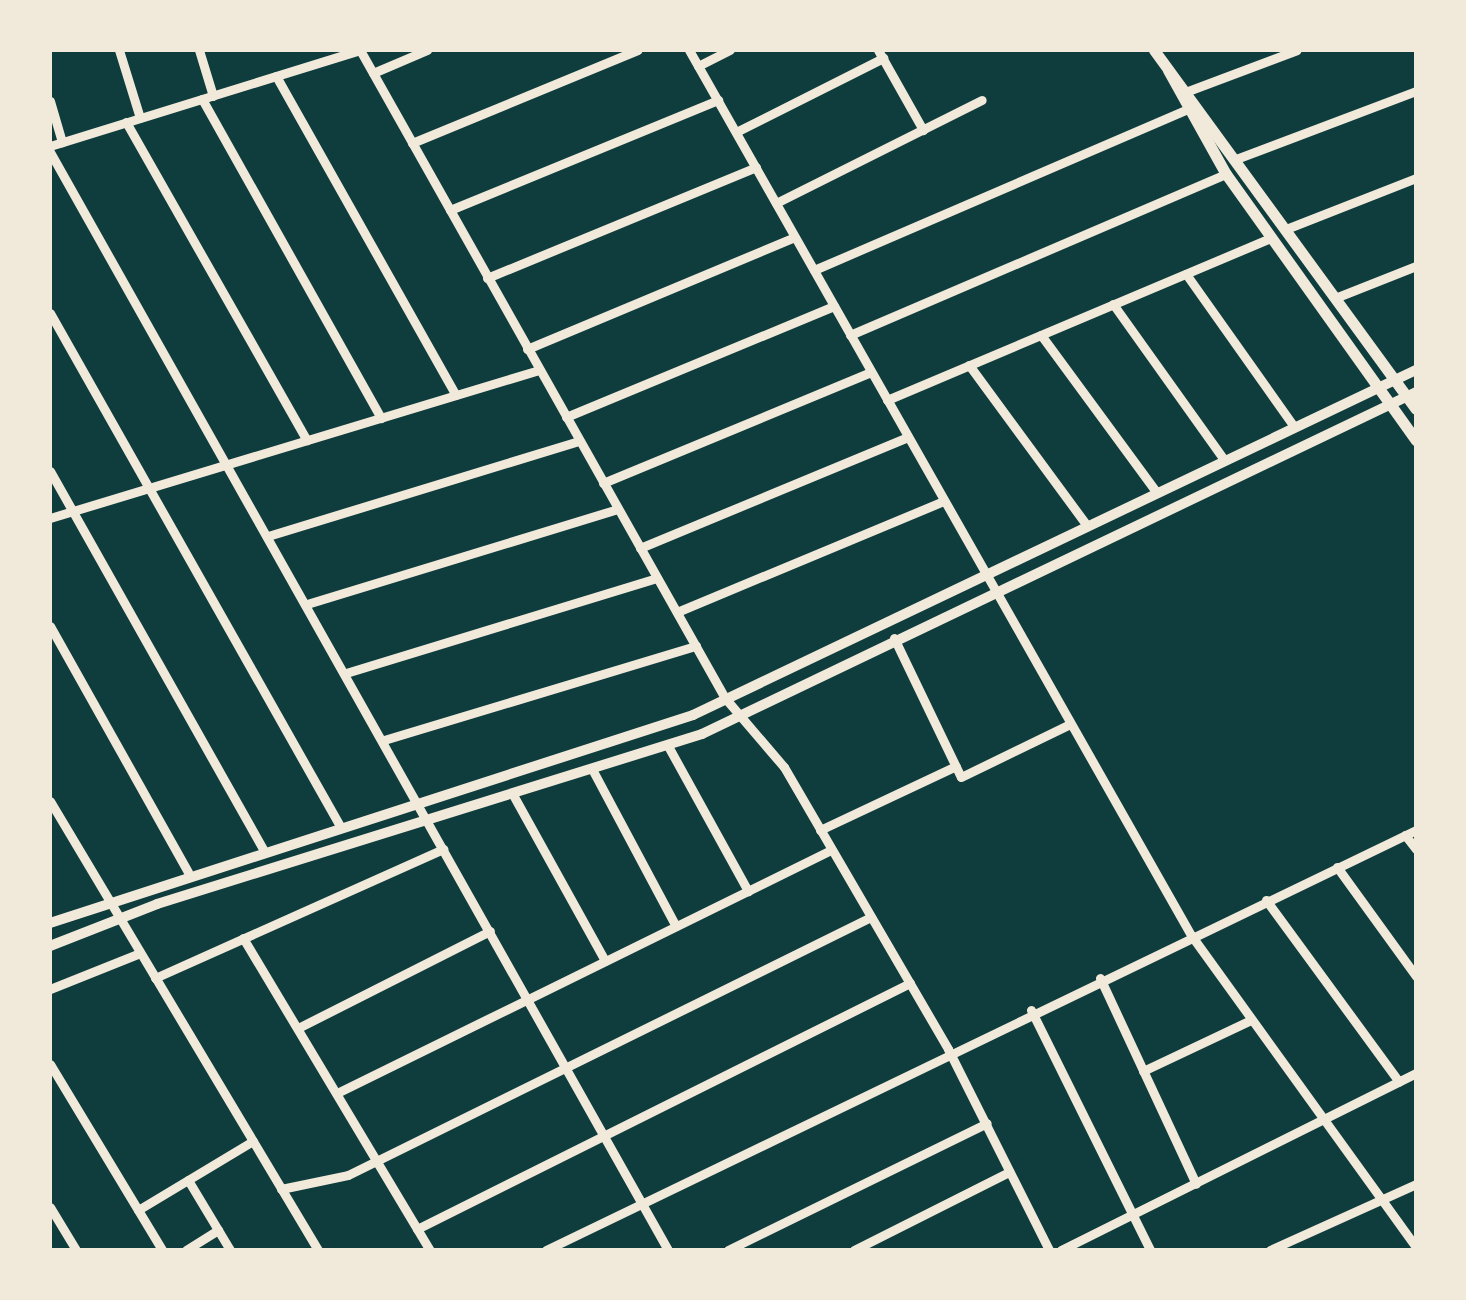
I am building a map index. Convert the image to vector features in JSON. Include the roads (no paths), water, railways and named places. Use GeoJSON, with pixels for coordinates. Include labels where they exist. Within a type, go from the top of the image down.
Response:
{"type":"FeatureCollection","features":[{"type":"Feature","properties":{"kind":"main road"},"geometry":{"type":"LineString","coordinates":[[1154,50],[1334,298],[1394,378],[1411,394],[1416,409]]}},
{"type":"Feature","properties":{"kind":"main road"},"geometry":{"type":"LineString","coordinates":[[1168,70],[1226,174],[1416,440]]}},
{"type":"Feature","properties":{"kind":"street"},"geometry":{"type":"LineString","coordinates":[[120,50],[140,118]]}},
{"type":"Feature","properties":{"kind":"street"},"geometry":{"type":"LineString","coordinates":[[199,50],[207,98],[381,418]]}},
{"type":"Feature","properties":{"kind":"street"},"geometry":{"type":"LineString","coordinates":[[668,1250],[50,149],[62,142],[360,50],[725,698],[820,830],[948,1049],[1049,1250]]}},
{"type":"Feature","properties":{"kind":"street"},"geometry":{"type":"LineString","coordinates":[[373,73],[427,50]]}},
{"type":"Feature","properties":{"kind":"street"},"geometry":{"type":"LineString","coordinates":[[412,142],[638,50]]}},
{"type":"Feature","properties":{"kind":"street"},"geometry":{"type":"LineString","coordinates":[[690,50],[1191,935],[1416,1247]]}},
{"type":"Feature","properties":{"kind":"street"},"geometry":{"type":"LineString","coordinates":[[698,66],[730,50]]}},
{"type":"Feature","properties":{"kind":"street"},"geometry":{"type":"LineString","coordinates":[[1188,92],[1296,50]]}},
{"type":"Feature","properties":{"kind":"street"},"geometry":{"type":"LineString","coordinates":[[736,132],[881,54],[922,130]]}},
{"type":"Feature","properties":{"kind":"street"},"geometry":{"type":"LineString","coordinates":[[276,76],[456,395]]}},
{"type":"Feature","properties":{"kind":"street"},"geometry":{"type":"LineString","coordinates":[[1236,159],[1416,90]]}},
{"type":"Feature","properties":{"kind":"street"},"geometry":{"type":"LineString","coordinates":[[450,210],[718,100]]}},
{"type":"Feature","properties":{"kind":"street"},"geometry":{"type":"LineString","coordinates":[[776,202],[982,100]]}},
{"type":"Feature","properties":{"kind":"street"},"geometry":{"type":"LineString","coordinates":[[50,101],[62,142]]}},
{"type":"Feature","properties":{"kind":"street"},"geometry":{"type":"LineString","coordinates":[[814,270],[1187,109]]}},
{"type":"Feature","properties":{"kind":"street"},"geometry":{"type":"LineString","coordinates":[[126,122],[307,440]]}},
{"type":"Feature","properties":{"kind":"street"},"geometry":{"type":"LineString","coordinates":[[487,278],[756,167]]}},
{"type":"Feature","properties":{"kind":"street"},"geometry":{"type":"LineString","coordinates":[[850,335],[1226,174]]}},
{"type":"Feature","properties":{"kind":"street"},"geometry":{"type":"LineString","coordinates":[[1286,230],[1416,178]]}},
{"type":"Feature","properties":{"kind":"street"},"geometry":{"type":"LineString","coordinates":[[527,349],[795,237]]}},
{"type":"Feature","properties":{"kind":"street"},"geometry":{"type":"LineString","coordinates":[[887,400],[1270,238]]}},
{"type":"Feature","properties":{"kind":"street"},"geometry":{"type":"LineString","coordinates":[[1334,298],[1416,266]]}},
{"type":"Feature","properties":{"kind":"street"},"geometry":{"type":"LineString","coordinates":[[1186,274],[1293,425]]}},
{"type":"Feature","properties":{"kind":"street"},"geometry":{"type":"LineString","coordinates":[[1114,304],[1224,458]]}},
{"type":"Feature","properties":{"kind":"street"},"geometry":{"type":"LineString","coordinates":[[566,417],[834,306]]}},
{"type":"Feature","properties":{"kind":"street"},"geometry":{"type":"LineString","coordinates":[[50,313],[340,826]]}},
{"type":"Feature","properties":{"kind":"street"},"geometry":{"type":"LineString","coordinates":[[1041,335],[1156,490]]}},
{"type":"Feature","properties":{"kind":"street"},"geometry":{"type":"LineString","coordinates":[[969,365],[1086,524]]}},
{"type":"Feature","properties":{"kind":"street"},"geometry":{"type":"LineString","coordinates":[[50,518],[539,370]]}},
{"type":"Feature","properties":{"kind":"street"},"geometry":{"type":"LineString","coordinates":[[50,923],[188,872],[418,802],[725,698],[1377,385],[1416,370]]}},
{"type":"Feature","properties":{"kind":"street"},"geometry":{"type":"LineString","coordinates":[[603,483],[871,372]]}},
{"type":"Feature","properties":{"kind":"street"},"geometry":{"type":"LineString","coordinates":[[50,946],[120,918],[668,746],[1411,394]]}},
{"type":"Feature","properties":{"kind":"street"},"geometry":{"type":"LineString","coordinates":[[640,548],[908,437]]}},
{"type":"Feature","properties":{"kind":"street"},"geometry":{"type":"LineString","coordinates":[[268,536],[579,441]]}},
{"type":"Feature","properties":{"kind":"street"},"geometry":{"type":"LineString","coordinates":[[50,471],[263,849]]}},
{"type":"Feature","properties":{"kind":"street"},"geometry":{"type":"LineString","coordinates":[[677,612],[944,502]]}},
{"type":"Feature","properties":{"kind":"street"},"geometry":{"type":"LineString","coordinates":[[307,604],[618,510]]}},
{"type":"Feature","properties":{"kind":"street"},"geometry":{"type":"LineString","coordinates":[[346,672],[657,578]]}},
{"type":"Feature","properties":{"kind":"street"},"geometry":{"type":"LineString","coordinates":[[50,626],[188,872]]}},
{"type":"Feature","properties":{"kind":"street"},"geometry":{"type":"LineString","coordinates":[[894,638],[961,777],[1070,724]]}},
{"type":"Feature","properties":{"kind":"street"},"geometry":{"type":"LineString","coordinates":[[384,740],[696,646]]}},
{"type":"Feature","properties":{"kind":"street"},"geometry":{"type":"LineString","coordinates":[[668,746],[748,891]]}},
{"type":"Feature","properties":{"kind":"street"},"geometry":{"type":"LineString","coordinates":[[820,830],[956,766]]}},
{"type":"Feature","properties":{"kind":"street"},"geometry":{"type":"LineString","coordinates":[[592,768],[676,926]]}},
{"type":"Feature","properties":{"kind":"street"},"geometry":{"type":"LineString","coordinates":[[512,793],[605,961]]}},
{"type":"Feature","properties":{"kind":"street"},"geometry":{"type":"LineString","coordinates":[[50,801],[54,817],[120,918],[317,1250]]}},
{"type":"Feature","properties":{"kind":"street"},"geometry":{"type":"LineString","coordinates":[[546,1250],[948,1049],[1416,830]]}},
{"type":"Feature","properties":{"kind":"street"},"geometry":{"type":"LineString","coordinates":[[1405,835],[1416,850]]}},
{"type":"Feature","properties":{"kind":"street"},"geometry":{"type":"LineString","coordinates":[[155,978],[444,849]]}},
{"type":"Feature","properties":{"kind":"street"},"geometry":{"type":"LineString","coordinates":[[337,1094],[832,850]]}},
{"type":"Feature","properties":{"kind":"street"},"geometry":{"type":"LineString","coordinates":[[1337,867],[1416,976]]}},
{"type":"Feature","properties":{"kind":"street"},"geometry":{"type":"LineString","coordinates":[[1266,900],[1399,1082]]}},
{"type":"Feature","properties":{"kind":"street"},"geometry":{"type":"LineString","coordinates":[[281,1189],[376,1161],[871,918]]}},
{"type":"Feature","properties":{"kind":"street"},"geometry":{"type":"LineString","coordinates":[[298,1028],[490,931]]}},
{"type":"Feature","properties":{"kind":"street"},"geometry":{"type":"LineString","coordinates":[[243,938],[430,1250]]}},
{"type":"Feature","properties":{"kind":"street"},"geometry":{"type":"LineString","coordinates":[[50,989],[140,953]]}},
{"type":"Feature","properties":{"kind":"street"},"geometry":{"type":"LineString","coordinates":[[1100,978],[1196,1184]]}},
{"type":"Feature","properties":{"kind":"street"},"geometry":{"type":"LineString","coordinates":[[418,1229],[910,983]]}},
{"type":"Feature","properties":{"kind":"street"},"geometry":{"type":"LineString","coordinates":[[1031,1010],[1150,1250]]}},
{"type":"Feature","properties":{"kind":"street"},"geometry":{"type":"LineString","coordinates":[[1143,1070],[1251,1020]]}},
{"type":"Feature","properties":{"kind":"street"},"geometry":{"type":"LineString","coordinates":[[50,1064],[162,1250]]}},
{"type":"Feature","properties":{"kind":"street"},"geometry":{"type":"LineString","coordinates":[[1062,1250],[1325,1123],[1416,1073]]}},
{"type":"Feature","properties":{"kind":"street"},"geometry":{"type":"LineString","coordinates":[[728,1250],[986,1123]]}},
{"type":"Feature","properties":{"kind":"street"},"geometry":{"type":"LineString","coordinates":[[138,1210],[253,1141]]}},
{"type":"Feature","properties":{"kind":"street"},"geometry":{"type":"LineString","coordinates":[[854,1250],[1008,1172]]}},
{"type":"Feature","properties":{"kind":"street"},"geometry":{"type":"LineString","coordinates":[[188,1180],[230,1250]]}},
{"type":"Feature","properties":{"kind":"street"},"geometry":{"type":"LineString","coordinates":[[1270,1250],[1416,1184]]}},
{"type":"Feature","properties":{"kind":"street"},"geometry":{"type":"LineString","coordinates":[[50,1206],[76,1250]]}},
{"type":"Feature","properties":{"kind":"street"},"geometry":{"type":"LineString","coordinates":[[186,1250],[218,1230]]}}]}
